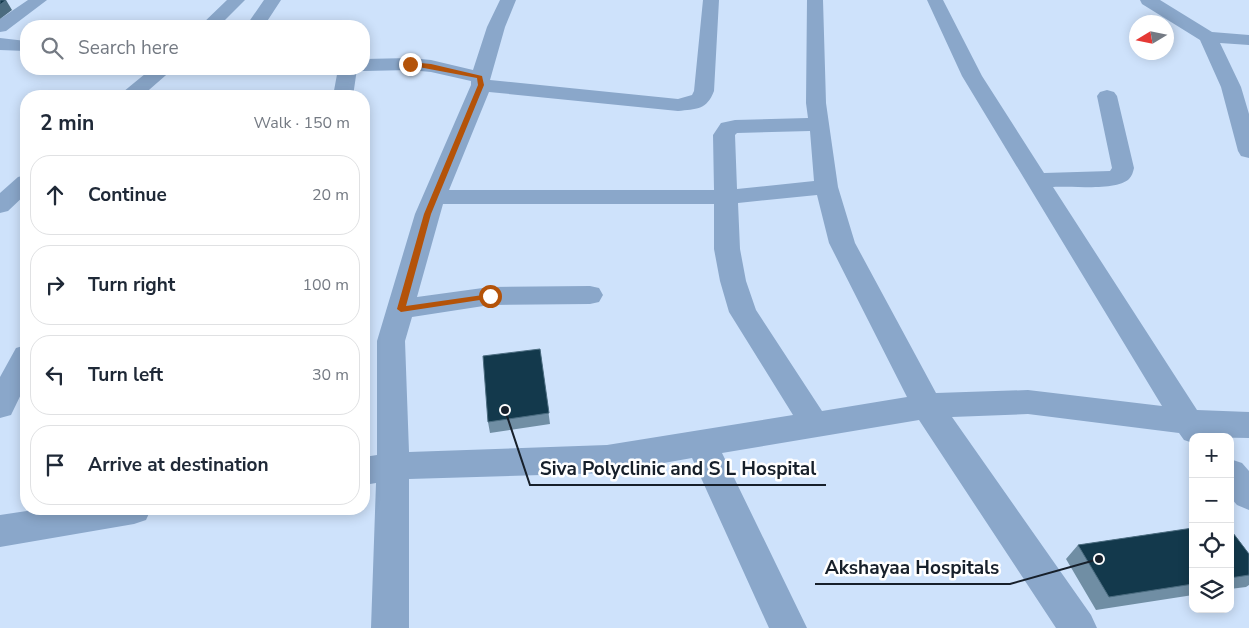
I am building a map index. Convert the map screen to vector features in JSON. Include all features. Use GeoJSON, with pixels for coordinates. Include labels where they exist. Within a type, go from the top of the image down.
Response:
{"type":"FeatureCollection","features":[{"type":"Feature","properties":{"kind":"street"},"geometry":{"type":"LineString","coordinates":[[0,28],[39,0]]}},
{"type":"Feature","properties":{"kind":"street"},"geometry":{"type":"LineString","coordinates":[[215,20],[237,0]]}},
{"type":"Feature","properties":{"kind":"street"},"geometry":{"type":"LineString","coordinates":[[259,20],[273,0]]}},
{"type":"Feature","properties":{"kind":"street"},"geometry":{"type":"LineString","coordinates":[[390,628],[378,468],[392,341],[427,214],[480,81],[496,27],[508,0]]}},
{"type":"Feature","properties":{"kind":"street"},"geometry":{"type":"LineString","coordinates":[[370,65],[410,64],[431,66],[480,81],[678,104],[693,103],[702,99],[704,91],[711,0]]}},
{"type":"Feature","properties":{"kind":"street"},"geometry":{"type":"LineString","coordinates":[[815,0],[816,103],[826,187],[842,244],[927,406],[1078,628]]}},
{"type":"Feature","properties":{"kind":"street"},"geometry":{"type":"LineString","coordinates":[[935,0],[972,76],[1194,429]]}},
{"type":"Feature","properties":{"kind":"street"},"geometry":{"type":"LineString","coordinates":[[1148,0],[1208,36],[1249,40]]}},
{"type":"Feature","properties":{"kind":"street"},"geometry":{"type":"LineString","coordinates":[[1208,36],[1240,89],[1249,151]]}},
{"type":"Feature","properties":{"kind":"street"},"geometry":{"type":"LineString","coordinates":[[0,56],[14,45]]}},
{"type":"Feature","properties":{"kind":"street"},"geometry":{"type":"LineString","coordinates":[[137,90],[156,75]]}},
{"type":"Feature","properties":{"kind":"street"},"geometry":{"type":"LineString","coordinates":[[344,90],[345,75]]}},
{"type":"Feature","properties":{"kind":"street"},"geometry":{"type":"LineString","coordinates":[[1038,180],[1112,179],[1120,175],[1123,168],[1107,96]]}},
{"type":"Feature","properties":{"kind":"street"},"geometry":{"type":"LineString","coordinates":[[815,425],[744,312],[733,281],[727,249],[724,135],[729,128],[750,125],[820,124]]}},
{"type":"Feature","properties":{"kind":"street"},"geometry":{"type":"LineString","coordinates":[[435,196],[726,197],[826,187]]}},
{"type":"Feature","properties":{"kind":"street"},"geometry":{"type":"LineString","coordinates":[[0,206],[20,188]]}},
{"type":"Feature","properties":{"kind":"street"},"geometry":{"type":"LineString","coordinates":[[401,309],[490,296],[590,295]]}},
{"type":"Feature","properties":{"kind":"street"},"geometry":{"type":"LineString","coordinates":[[0,406],[20,368]]}},
{"type":"Feature","properties":{"kind":"street"},"geometry":{"type":"LineString","coordinates":[[378,468],[607,459],[927,406],[1028,402],[1194,429],[1249,424]]}},
{"type":"Feature","properties":{"kind":"street"},"geometry":{"type":"LineString","coordinates":[[702,444],[788,628]]}},
{"type":"Feature","properties":{"kind":"street"},"geometry":{"type":"LineString","coordinates":[[1234,478],[1249,495]]}},
{"type":"Feature","properties":{"kind":"street"},"geometry":{"type":"LineString","coordinates":[[0,531],[97,515]]}},
{"type":"Feature","properties":{"kind":"building"},"geometry":{"type":"Polygon","coordinates":[[[540,349],[549,413],[488,422],[483,356],[540,349]]]}},
{"type":"Feature","properties":{"kind":"building"},"geometry":{"type":"Polygon","coordinates":[[[1189,529],[1189,585],[1109,597],[1078,545],[1189,529]]]}},
{"type":"Feature","properties":{"kind":"building"},"geometry":{"type":"Polygon","coordinates":[[[1234,534],[1249,554],[1249,575],[1234,577],[1234,534]]]}},
{"type":"Feature","properties":{"kind":"place","name":"Siva Polyclinic and S L Hospital"},"geometry":{"type":"Point","coordinates":[505,410]}},
{"type":"Feature","properties":{"kind":"place","name":"Akshayaa Hospitals"},"geometry":{"type":"Point","coordinates":[1099,559]}},
{"type":"Feature","properties":{"kind":"route"},"geometry":{"type":"LineString","coordinates":[[410,64],[431,66],[480,77],[481,85],[427,214],[401,309],[490,296]]}}]}
